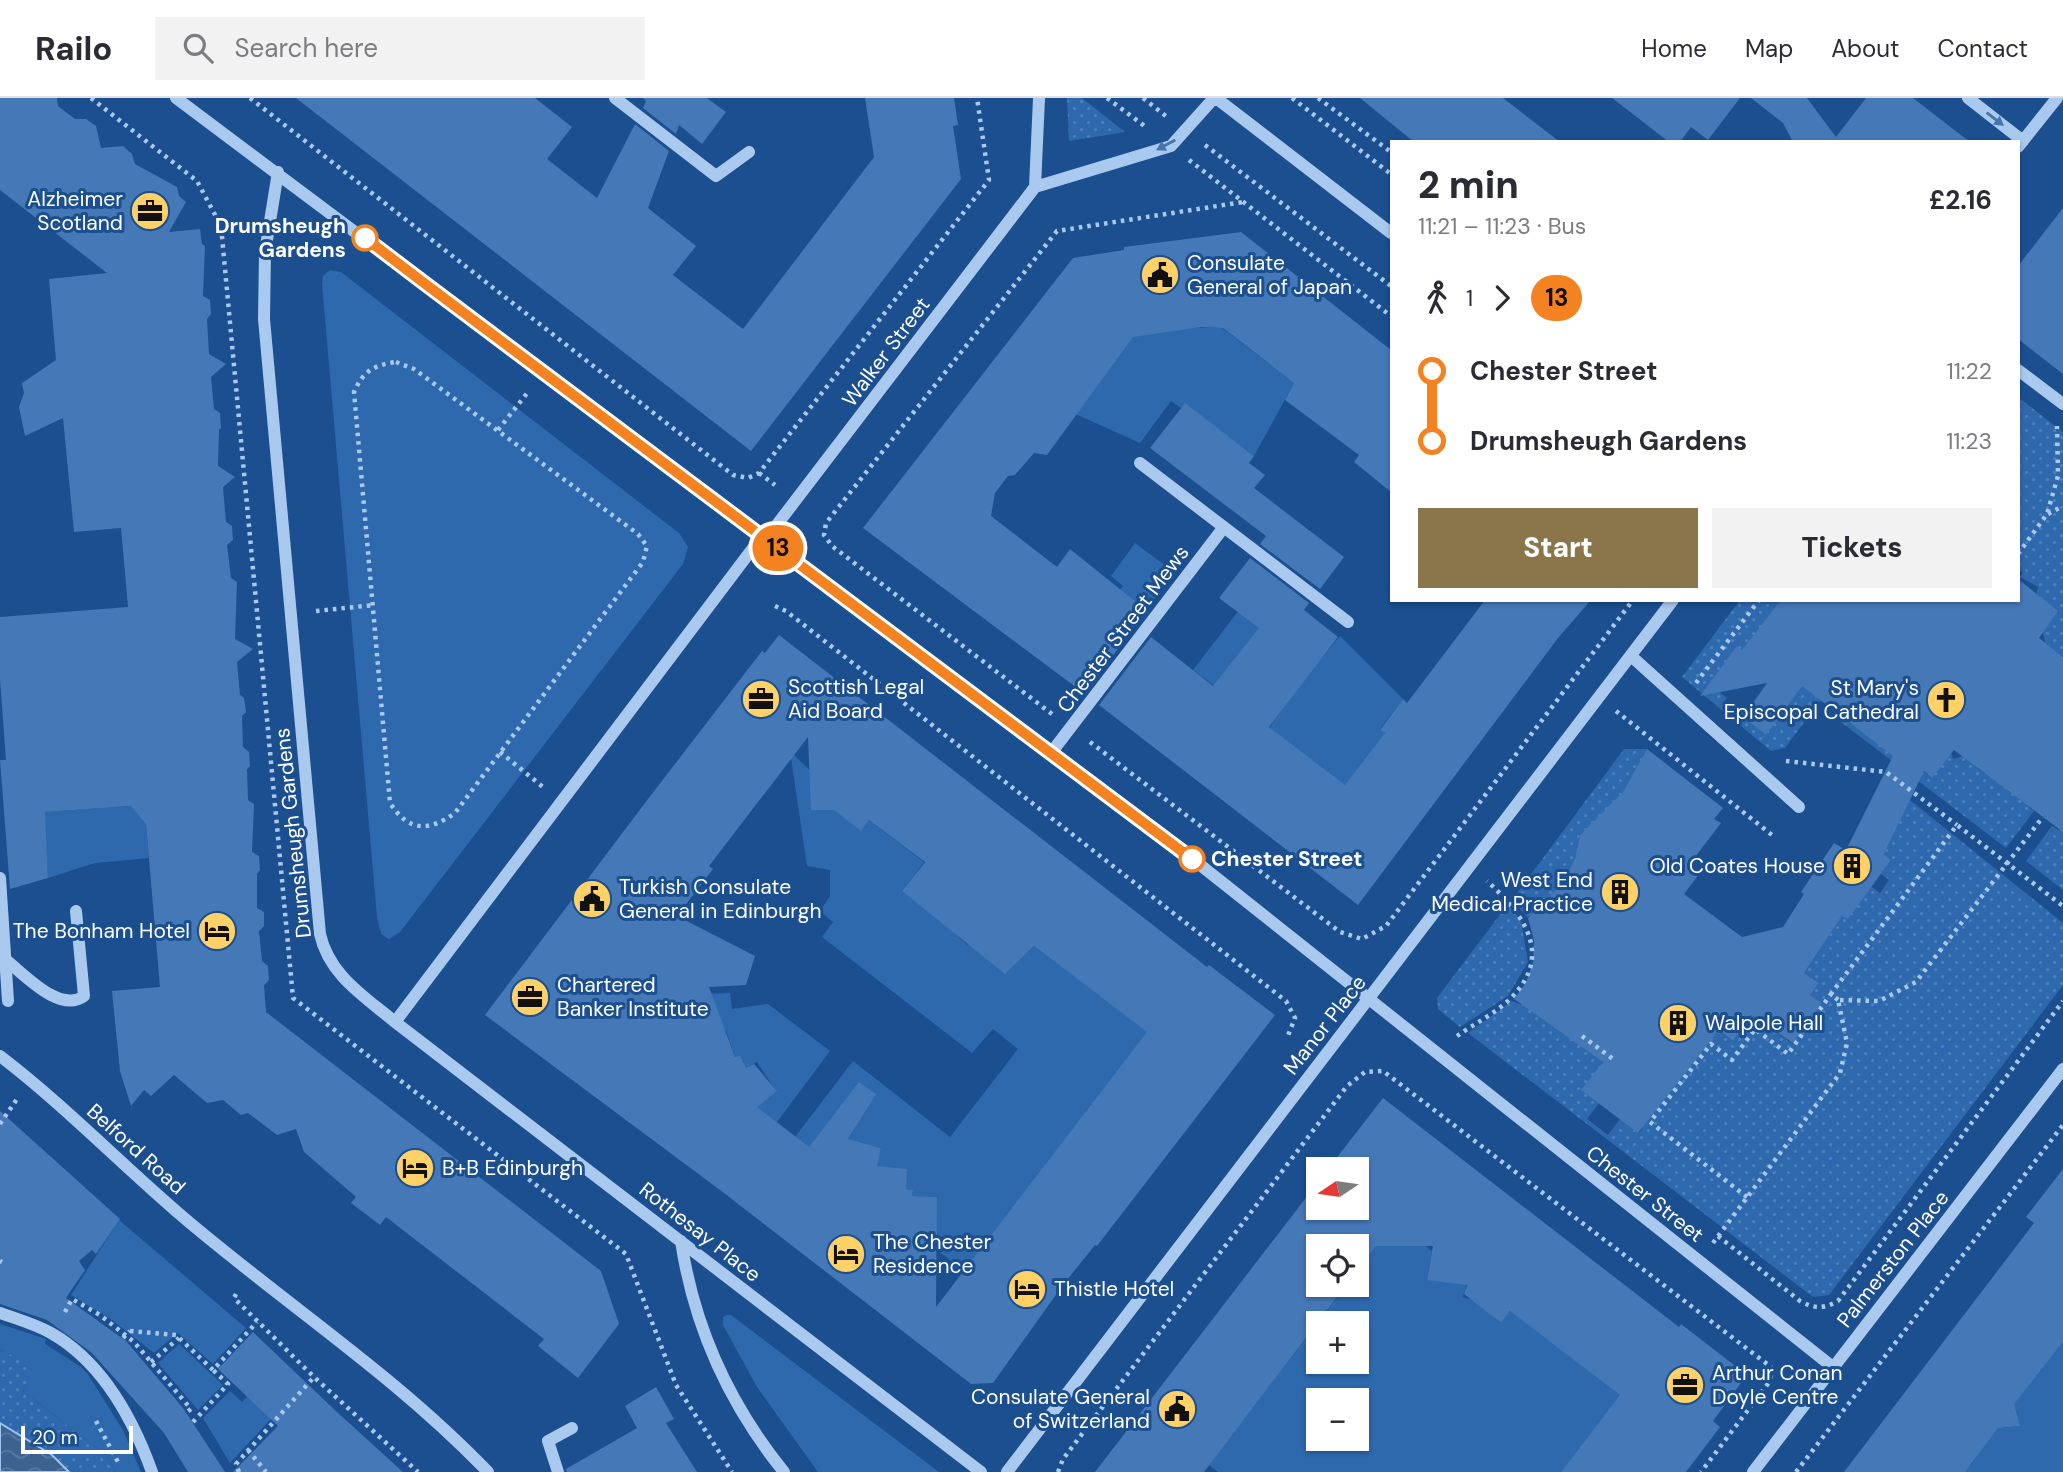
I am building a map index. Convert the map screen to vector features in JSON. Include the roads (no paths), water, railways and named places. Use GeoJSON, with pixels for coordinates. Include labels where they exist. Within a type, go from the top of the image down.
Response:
{"type":"FeatureCollection","features":[{"type":"Feature","properties":{"kind":"street"},"geometry":{"type":"LineString","coordinates":[[177,98],[592,412],[764,538],[395,1022]]}},
{"type":"Feature","properties":{"kind":"street"},"geometry":{"type":"LineString","coordinates":[[615,98],[716,176],[750,152]]}},
{"type":"Feature","properties":{"kind":"street"},"geometry":{"type":"LineString","coordinates":[[1039,98],[1035,187],[1171,146],[1215,98],[1390,232]]}},
{"type":"Feature","properties":{"kind":"street"},"geometry":{"type":"LineString","coordinates":[[1968,98],[2015,140]]}},
{"type":"Feature","properties":{"kind":"street"},"geometry":{"type":"LineString","coordinates":[[2020,144],[2057,98]]}},
{"type":"Feature","properties":{"kind":"street","name":"Drumsheugh Gardens"},"geometry":{"type":"LineString","coordinates":[[278,172],[265,252],[264,309],[322,944],[344,979],[395,1022]]}},
{"type":"Feature","properties":{"kind":"street","name":"Walker Street"},"geometry":{"type":"LineString","coordinates":[[764,538],[1035,187]]}},
{"type":"Feature","properties":{"kind":"street"},"geometry":{"type":"LineString","coordinates":[[2020,372],[2058,400]]}},
{"type":"Feature","properties":{"kind":"street"},"geometry":{"type":"LineString","coordinates":[[1140,463],[1348,622]]}},
{"type":"Feature","properties":{"kind":"street","name":"Chester Street Mews"},"geometry":{"type":"LineString","coordinates":[[1051,753],[1224,527]]}},
{"type":"Feature","properties":{"kind":"street","name":"Chester Street"},"geometry":{"type":"LineString","coordinates":[[764,538],[1199,864],[1833,1368]]}},
{"type":"Feature","properties":{"kind":"street","name":"Manor Place"},"geometry":{"type":"LineString","coordinates":[[1007,1472],[1672,602]]}},
{"type":"Feature","properties":{"kind":"street"},"geometry":{"type":"LineString","coordinates":[[1631,656],[1799,807]]}},
{"type":"Feature","properties":{"kind":"street"},"geometry":{"type":"LineString","coordinates":[[0,878],[8,1001]]}},
{"type":"Feature","properties":{"kind":"street"},"geometry":{"type":"LineString","coordinates":[[6,960],[57,999],[79,1000],[84,996],[76,911]]}},
{"type":"Feature","properties":{"kind":"street","name":"Rothesay Place"},"geometry":{"type":"LineString","coordinates":[[395,1022],[981,1472]]}},
{"type":"Feature","properties":{"kind":"street","name":"Belford Road"},"geometry":{"type":"LineString","coordinates":[[0,1056],[183,1217],[413,1403],[488,1472]]}},
{"type":"Feature","properties":{"kind":"street","name":"Palmerston Place"},"geometry":{"type":"LineString","coordinates":[[1753,1472],[2063,1069]]}},
{"type":"Feature","properties":{"kind":"street"},"geometry":{"type":"LineString","coordinates":[[681,1241],[692,1299],[712,1357],[746,1417],[784,1472]]}},
{"type":"Feature","properties":{"kind":"street"},"geometry":{"type":"LineString","coordinates":[[0,1313],[52,1334],[92,1367],[125,1413],[152,1472]]}},
{"type":"Feature","properties":{"kind":"street"},"geometry":{"type":"LineString","coordinates":[[558,1472],[548,1441],[572,1428]]}},
{"type":"Feature","properties":{"kind":"water"},"geometry":{"type":"Polygon","coordinates":[[[0,1423],[52,1455],[69,1472],[0,1472],[0,1423]]]}},
{"type":"Feature","properties":{"kind":"place","name":"Alzheimer Scotland"},"geometry":{"type":"Point","coordinates":[150,211]}},
{"type":"Feature","properties":{"kind":"place","name":"Drumsheugh Gardens"},"geometry":{"type":"Point","coordinates":[365,238]}},
{"type":"Feature","properties":{"kind":"place","name":"Consulate General of Japan"},"geometry":{"type":"Point","coordinates":[1160,275]}},
{"type":"Feature","properties":{"kind":"place","name":"Scottish Legal Aid Board"},"geometry":{"type":"Point","coordinates":[761,699]}},
{"type":"Feature","properties":{"kind":"place","name":"St Mary's Episcopal Cathedral"},"geometry":{"type":"Point","coordinates":[1946,700]}},
{"type":"Feature","properties":{"kind":"place","name":"Chester Street"},"geometry":{"type":"Point","coordinates":[1192,859]}},
{"type":"Feature","properties":{"kind":"place","name":"Old Coates House"},"geometry":{"type":"Point","coordinates":[1852,866]}},
{"type":"Feature","properties":{"kind":"place","name":"West End Medical Practice"},"geometry":{"type":"Point","coordinates":[1620,892]}},
{"type":"Feature","properties":{"kind":"place","name":"Turkish Consulate General in Edinburgh"},"geometry":{"type":"Point","coordinates":[592,899]}},
{"type":"Feature","properties":{"kind":"place","name":"The Bonham Hotel"},"geometry":{"type":"Point","coordinates":[217,931]}},
{"type":"Feature","properties":{"kind":"place","name":"Chartered Banker Institute"},"geometry":{"type":"Point","coordinates":[530,997]}},
{"type":"Feature","properties":{"kind":"place","name":"Walpole Hall"},"geometry":{"type":"Point","coordinates":[1678,1023]}},
{"type":"Feature","properties":{"kind":"place","name":"B+B Edinburgh"},"geometry":{"type":"Point","coordinates":[415,1168]}},
{"type":"Feature","properties":{"kind":"place","name":"The Chester Residence"},"geometry":{"type":"Point","coordinates":[846,1254]}},
{"type":"Feature","properties":{"kind":"place","name":"Thistle Hotel"},"geometry":{"type":"Point","coordinates":[1027,1289]}},
{"type":"Feature","properties":{"kind":"place","name":"Arthur Conan Doyle Centre"},"geometry":{"type":"Point","coordinates":[1685,1385]}},
{"type":"Feature","properties":{"kind":"place","name":"Consulate General of Switzerland"},"geometry":{"type":"Point","coordinates":[1177,1409]}}]}
